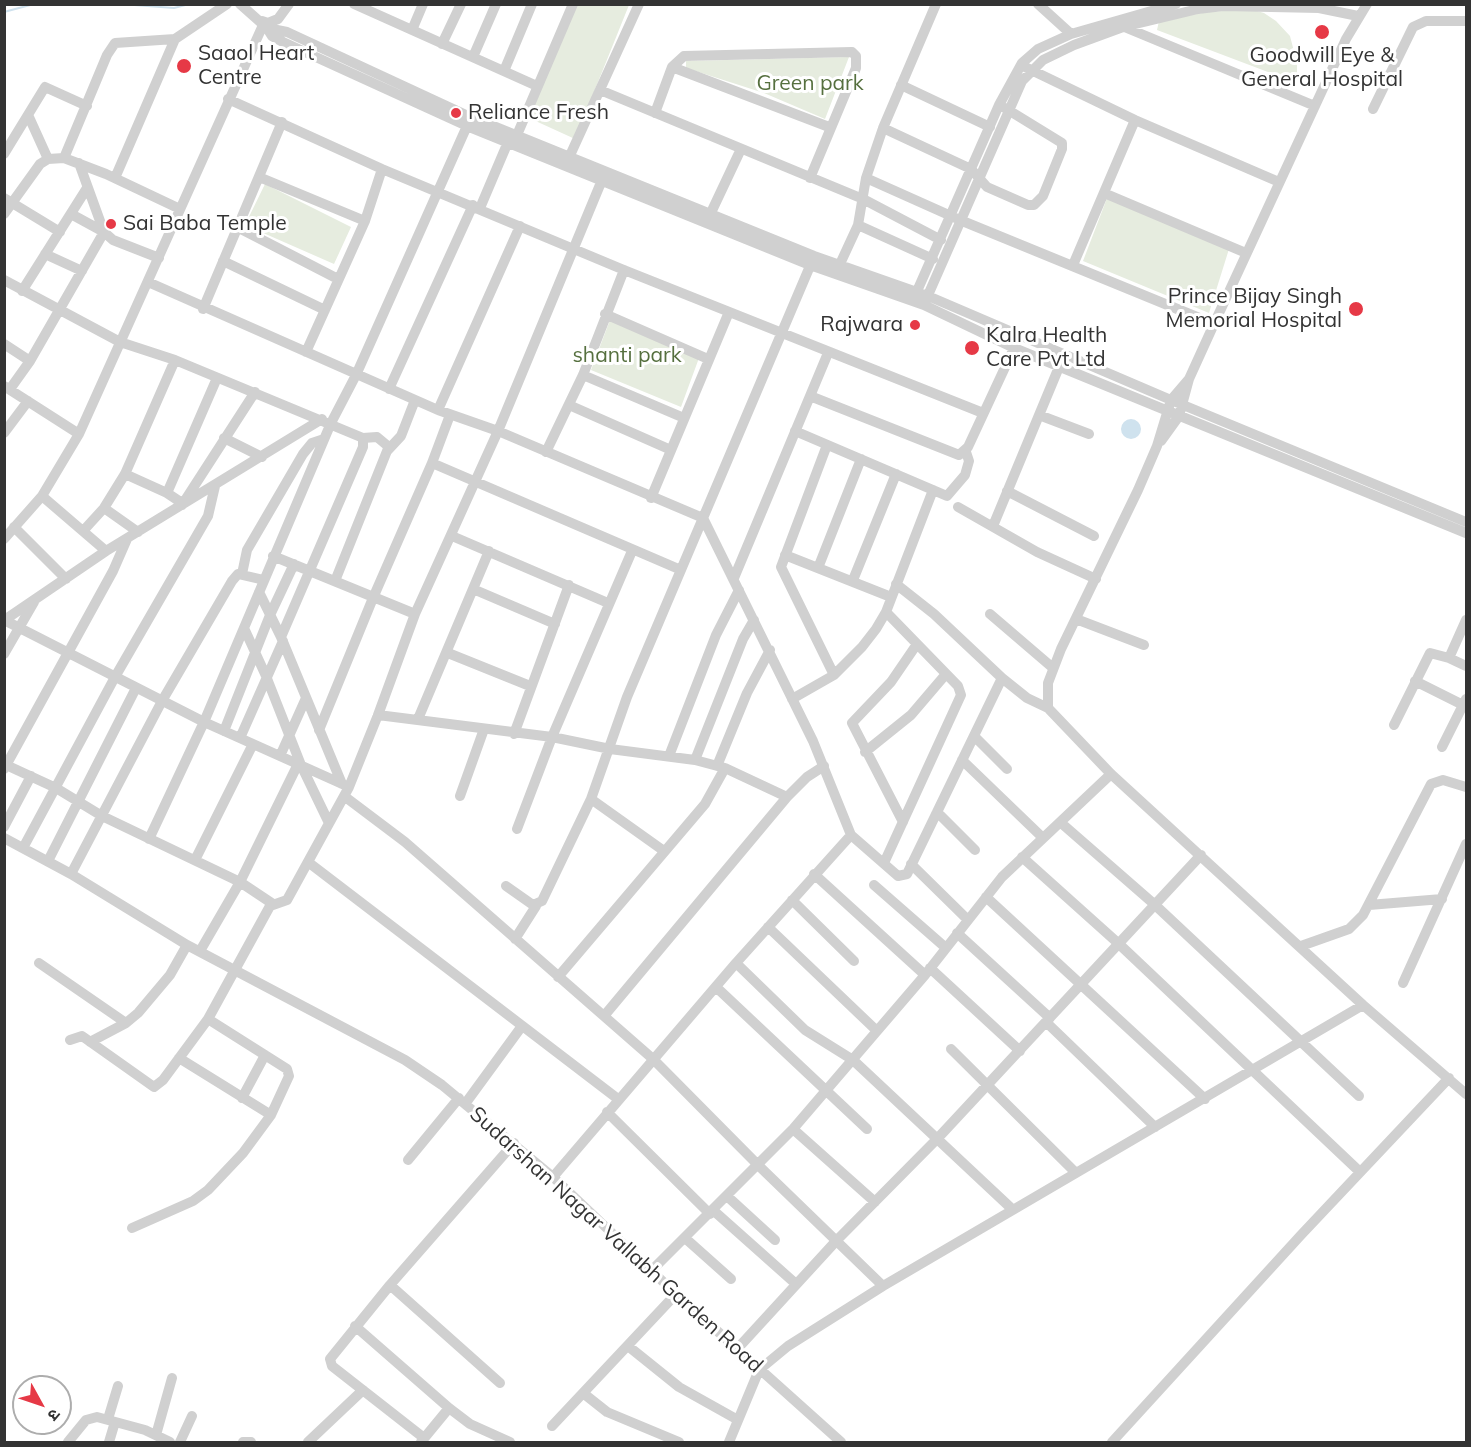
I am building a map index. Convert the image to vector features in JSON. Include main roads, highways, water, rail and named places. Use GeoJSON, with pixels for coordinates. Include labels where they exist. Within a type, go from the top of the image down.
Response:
{"type":"FeatureCollection","features":[{"type":"Feature","properties":{"kind":"water"},"geometry":{"type":"Polygon","coordinates":[[[1131,419],[1138,422],[1141,429],[1138,436],[1131,439],[1124,436],[1121,429],[1124,422],[1131,419]]]}},
{"type":"Feature","properties":{"kind":"waterway"},"geometry":{"type":"LineString","coordinates":[[4,12],[34,4]]}},
{"type":"Feature","properties":{"kind":"waterway"},"geometry":{"type":"LineString","coordinates":[[121,4],[174,8],[189,4]]}},
{"type":"Feature","properties":{"kind":"place","name":"Goodwill Eye & General Hospital"},"geometry":{"type":"Point","coordinates":[1322,32]}},
{"type":"Feature","properties":{"kind":"place","name":"Saaol Heart Centre"},"geometry":{"type":"Point","coordinates":[184,66]}},
{"type":"Feature","properties":{"kind":"place","name":"Reliance Fresh"},"geometry":{"type":"Point","coordinates":[456,113]}},
{"type":"Feature","properties":{"kind":"place","name":"Sai Baba Temple"},"geometry":{"type":"Point","coordinates":[111,224]}},
{"type":"Feature","properties":{"kind":"place","name":"Prince Bijay Singh Memorial Hospital"},"geometry":{"type":"Point","coordinates":[1356,309]}},
{"type":"Feature","properties":{"kind":"place","name":"Rajwara"},"geometry":{"type":"Point","coordinates":[915,325]}},
{"type":"Feature","properties":{"kind":"place","name":"Kalra Health Care Pvt Ltd"},"geometry":{"type":"Point","coordinates":[972,348]}},
{"type":"Feature","properties":{"kind":"park label","name":"Green park"},"geometry":{"type":"Point","coordinates":[810,84]}},
{"type":"Feature","properties":{"kind":"park label","name":"shanti park"},"geometry":{"type":"Point","coordinates":[627,356]}}]}
